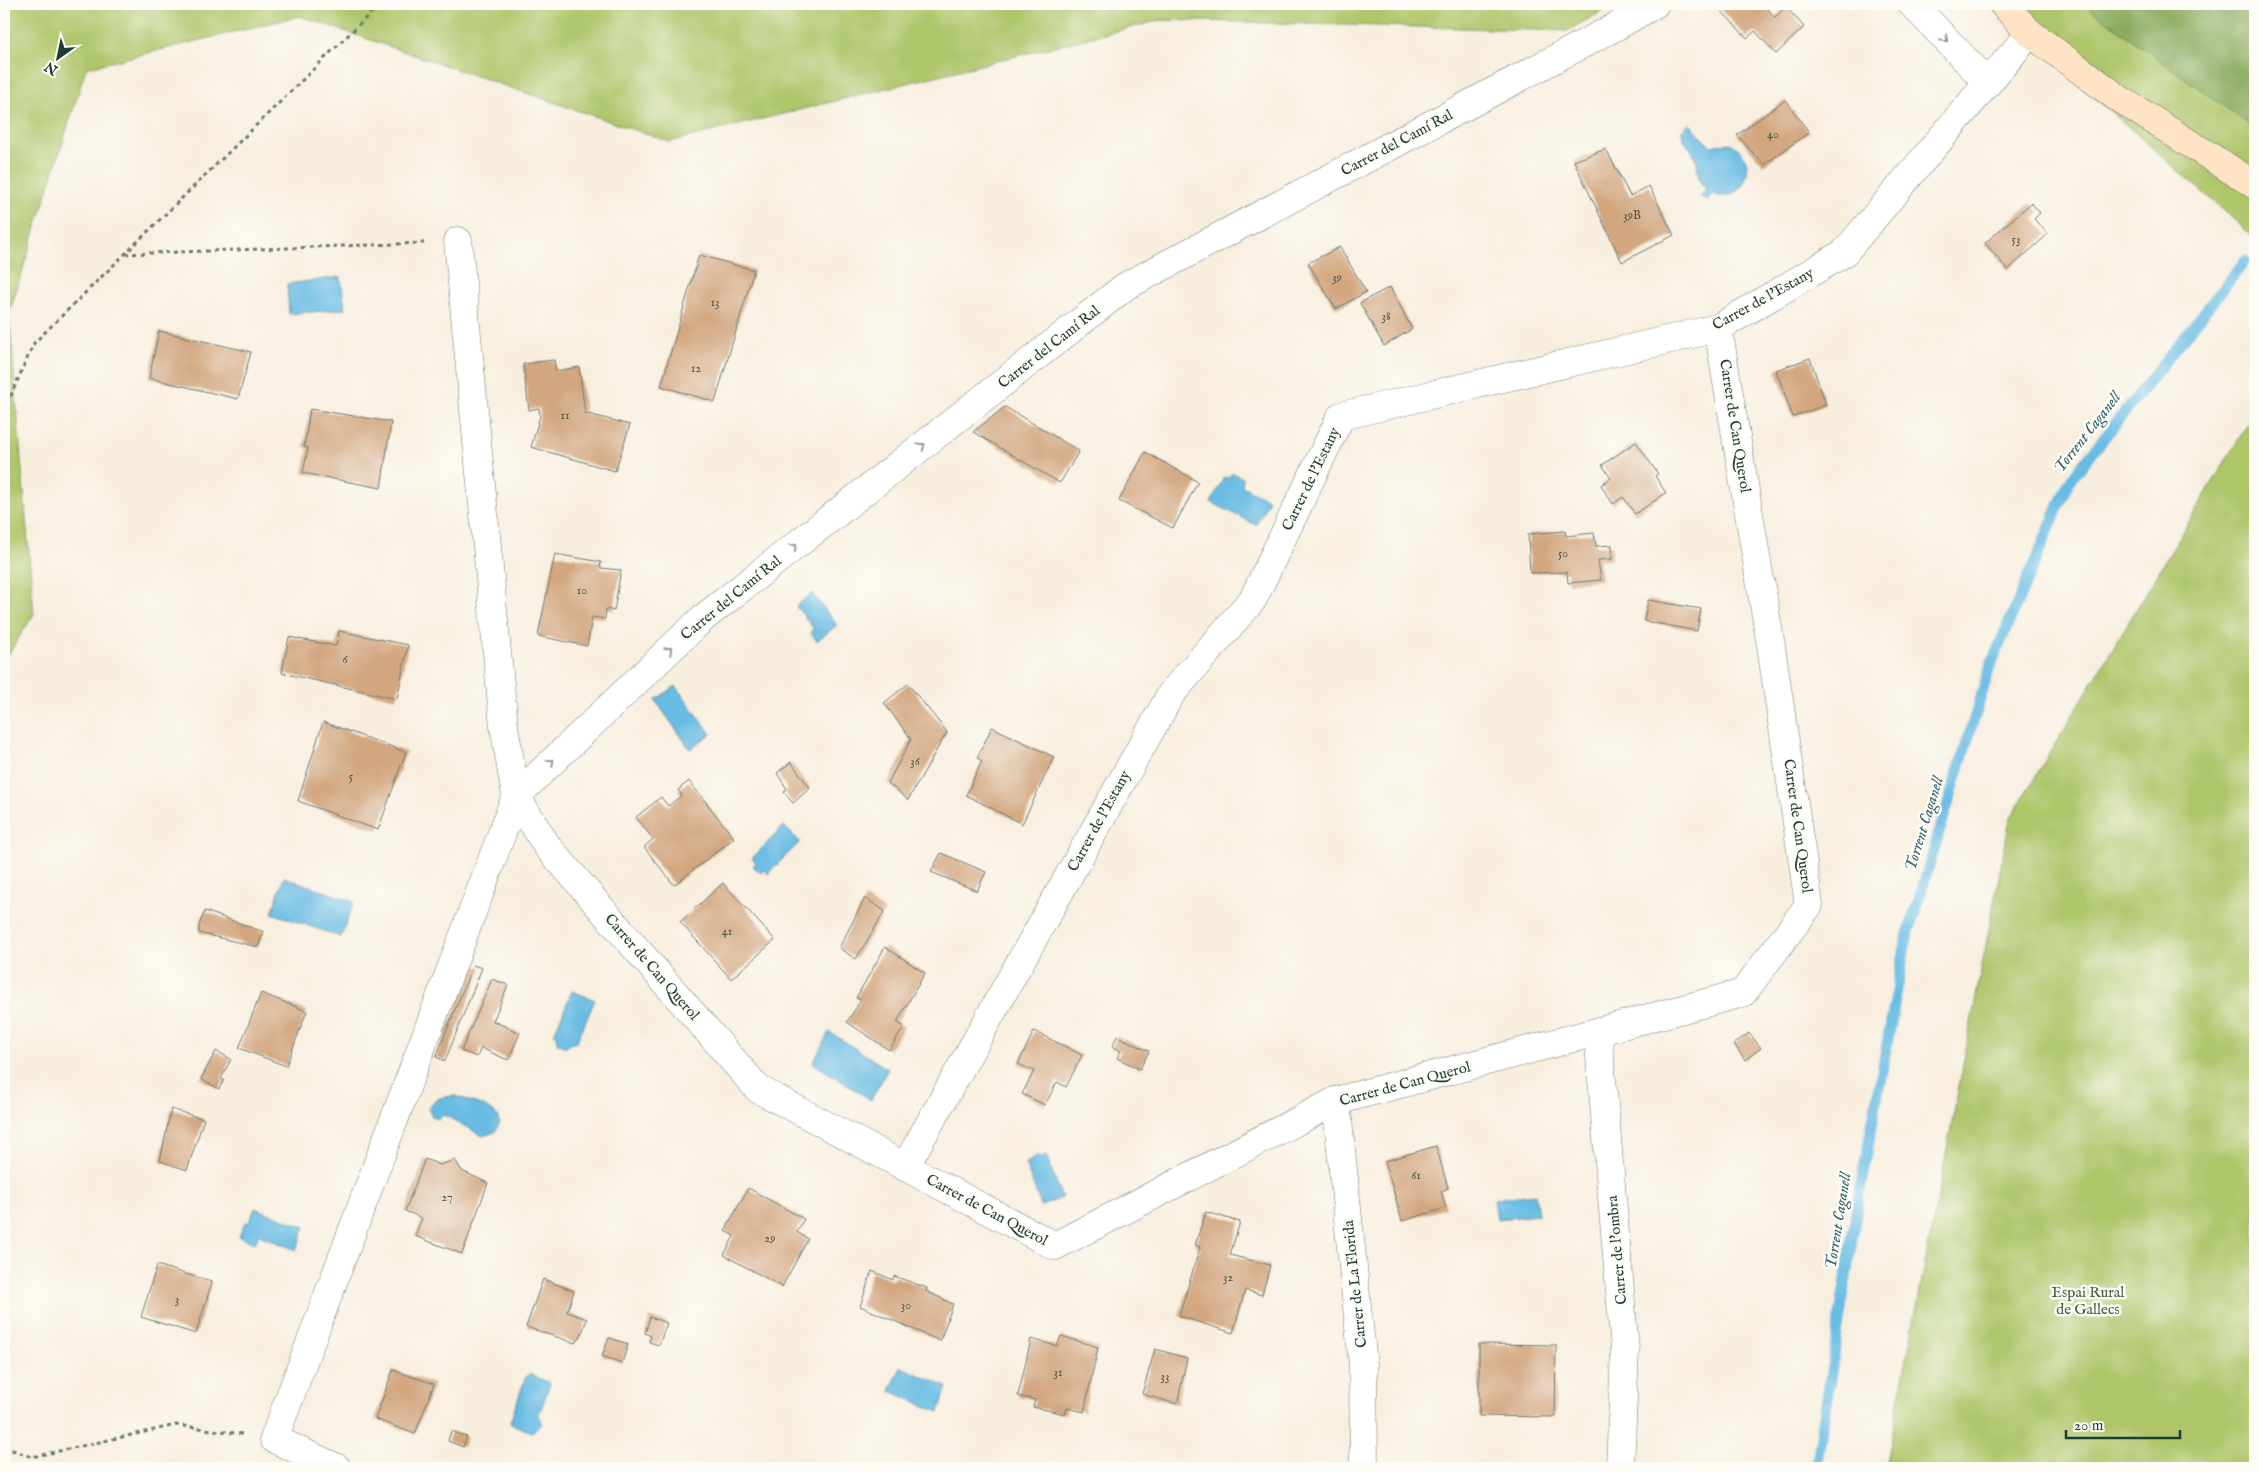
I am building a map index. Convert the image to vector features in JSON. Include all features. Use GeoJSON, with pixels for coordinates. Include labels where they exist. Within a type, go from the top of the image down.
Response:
{"type":"FeatureCollection","features":[{"type":"Feature","properties":{"kind":"main road"},"geometry":{"type":"LineString","coordinates":[[2003,4],[2030,33],[2118,98],[2255,185]]}},
{"type":"Feature","properties":{"kind":"street","name":"Carrer del Camí Ral"},"geometry":{"type":"LineString","coordinates":[[516,796],[702,619],[1126,286],[1617,26],[1655,4]]}},
{"type":"Feature","properties":{"kind":"street"},"geometry":{"type":"LineString","coordinates":[[1912,4],[1988,83]]}},
{"type":"Feature","properties":{"kind":"street","name":"Carrer de l'Estany"},"geometry":{"type":"LineString","coordinates":[[905,1167],[1170,694],[1253,599],[1341,416],[1718,328],[1844,253],[2030,33]]}},
{"type":"Feature","properties":{"kind":"street"},"geometry":{"type":"LineString","coordinates":[[337,1468],[274,1439],[516,796],[504,726],[458,241]]}},
{"type":"Feature","properties":{"kind":"street","name":"Carrer de Can Querol"},"geometry":{"type":"LineString","coordinates":[[516,796],[547,846],[758,1089],[1055,1246],[1336,1101],[1743,993],[1810,905],[1771,646],[1718,328]]}},
{"type":"Feature","properties":{"kind":"street","name":"Carrer de l'ombra"},"geometry":{"type":"LineString","coordinates":[[1598,1033],[1625,1350],[1620,1468]]}},
{"type":"Feature","properties":{"kind":"street","name":"Carrer de La Florida"},"geometry":{"type":"LineString","coordinates":[[1336,1101],[1363,1365],[1364,1468]]}},
{"type":"Feature","properties":{"kind":"path"},"geometry":{"type":"LineString","coordinates":[[4,411],[34,343],[380,4]]}},
{"type":"Feature","properties":{"kind":"path"},"geometry":{"type":"LineString","coordinates":[[125,254],[458,241]]}},
{"type":"Feature","properties":{"kind":"path"},"geometry":{"type":"LineString","coordinates":[[4,1447],[32,1457],[176,1425],[274,1439]]}},
{"type":"Feature","properties":{"kind":"green space"},"geometry":{"type":"Polygon","coordinates":[[[4,4],[1615,4],[1567,31],[1161,20],[670,142],[300,16],[86,68],[9,314],[34,614],[4,661],[4,4]]]}},
{"type":"Feature","properties":{"kind":"green space"},"geometry":{"type":"Polygon","coordinates":[[[1988,4],[2255,4],[2255,238],[1988,4]]]}},
{"type":"Feature","properties":{"kind":"green space"},"geometry":{"type":"Polygon","coordinates":[[[2083,4],[2255,4],[2255,129],[2083,4]]]}},
{"type":"Feature","properties":{"kind":"green space","name":"Espai Rural de Gallecs"},"geometry":{"type":"Polygon","coordinates":[[[2255,412],[2255,1468],[1886,1468],[2010,819],[2255,412]]]}},
{"type":"Feature","properties":{"kind":"water"},"geometry":{"type":"Polygon","coordinates":[[[1689,123],[1710,146],[1730,143],[1740,151],[1746,160],[1747,170],[1745,179],[1740,188],[1733,193],[1723,196],[1712,194],[1708,201],[1701,197],[1706,189],[1700,182],[1694,155],[1682,134],[1682,130],[1689,123]]]}},
{"type":"Feature","properties":{"kind":"water"},"geometry":{"type":"Polygon","coordinates":[[[341,277],[345,309],[289,314],[287,284],[341,277]]]}},
{"type":"Feature","properties":{"kind":"water"},"geometry":{"type":"Polygon","coordinates":[[[1233,473],[1243,478],[1242,486],[1269,500],[1256,525],[1211,502],[1224,477],[1227,478],[1233,473]]]}},
{"type":"Feature","properties":{"kind":"water"},"geometry":{"type":"Polygon","coordinates":[[[812,593],[837,625],[817,641],[811,633],[813,628],[796,606],[812,593]]]}},
{"type":"Feature","properties":{"kind":"water"},"geometry":{"type":"Polygon","coordinates":[[[676,686],[711,734],[690,749],[655,700],[676,686]]]}},
{"type":"Feature","properties":{"kind":"water"},"geometry":{"type":"Polygon","coordinates":[[[784,826],[800,842],[768,874],[764,870],[761,873],[753,866],[756,863],[752,858],[784,826]]]}},
{"type":"Feature","properties":{"kind":"water"},"geometry":{"type":"Polygon","coordinates":[[[284,877],[354,902],[341,937],[272,913],[284,877]]]}},
{"type":"Feature","properties":{"kind":"water"},"geometry":{"type":"Polygon","coordinates":[[[572,991],[595,1000],[576,1043],[573,1042],[566,1047],[557,1043],[557,1035],[554,1034],[572,991]]]}},
{"type":"Feature","properties":{"kind":"water"},"geometry":{"type":"Polygon","coordinates":[[[829,1032],[888,1069],[871,1100],[813,1063],[829,1032]]]}},
{"type":"Feature","properties":{"kind":"water"},"geometry":{"type":"Polygon","coordinates":[[[455,1096],[484,1106],[498,1116],[499,1124],[495,1132],[483,1136],[443,1115],[438,1119],[432,1116],[428,1109],[433,1102],[443,1097],[455,1096]]]}},
{"type":"Feature","properties":{"kind":"water"},"geometry":{"type":"Polygon","coordinates":[[[1037,1155],[1040,1157],[1046,1155],[1062,1198],[1041,1206],[1025,1163],[1037,1155]]]}},
{"type":"Feature","properties":{"kind":"water"},"geometry":{"type":"Polygon","coordinates":[[[1535,1194],[1538,1215],[1497,1219],[1494,1199],[1535,1194]]]}},
{"type":"Feature","properties":{"kind":"water"},"geometry":{"type":"Polygon","coordinates":[[[255,1208],[305,1227],[296,1250],[259,1235],[255,1243],[239,1237],[245,1222],[249,1223],[255,1208]]]}},
{"type":"Feature","properties":{"kind":"water"},"geometry":{"type":"Polygon","coordinates":[[[901,1367],[947,1387],[939,1412],[890,1391],[901,1367]]]}},
{"type":"Feature","properties":{"kind":"water"},"geometry":{"type":"Polygon","coordinates":[[[529,1374],[550,1383],[539,1415],[542,1424],[532,1432],[510,1422],[526,1376],[529,1374]]]}},
{"type":"Feature","properties":{"kind":"building"},"geometry":{"type":"Polygon","coordinates":[[[1715,4],[1763,4],[1775,17],[1786,7],[1804,27],[1776,54],[1755,31],[1747,38],[1715,4]]]}},
{"type":"Feature","properties":{"kind":"building"},"geometry":{"type":"Polygon","coordinates":[[[1785,100],[1809,132],[1764,165],[1737,135],[1785,100]]]}},
{"type":"Feature","properties":{"kind":"building"},"geometry":{"type":"Polygon","coordinates":[[[1606,149],[1630,196],[1649,186],[1674,235],[1622,262],[1574,161],[1606,149]]]}},
{"type":"Feature","properties":{"kind":"building"},"geometry":{"type":"Polygon","coordinates":[[[2031,203],[2040,213],[2034,219],[2048,234],[2008,270],[1985,243],[2031,203]]]}},
{"type":"Feature","properties":{"kind":"building"},"geometry":{"type":"Polygon","coordinates":[[[1340,247],[1366,292],[1336,309],[1308,263],[1340,247]]]}},
{"type":"Feature","properties":{"kind":"building"},"geometry":{"type":"Polygon","coordinates":[[[699,255],[754,270],[715,402],[661,386],[699,255]]]}},
{"type":"Feature","properties":{"kind":"building"},"geometry":{"type":"Polygon","coordinates":[[[1390,287],[1412,329],[1384,346],[1360,303],[1390,287]]]}},
{"type":"Feature","properties":{"kind":"building"},"geometry":{"type":"Polygon","coordinates":[[[159,331],[251,352],[238,399],[149,378],[159,331]]]}},
{"type":"Feature","properties":{"kind":"building"},"geometry":{"type":"Polygon","coordinates":[[[1810,358],[1826,405],[1793,417],[1776,370],[1810,358]]]}},
{"type":"Feature","properties":{"kind":"building"},"geometry":{"type":"Polygon","coordinates":[[[554,360],[556,371],[579,367],[585,413],[630,425],[615,471],[531,447],[540,416],[539,408],[529,410],[523,364],[554,360]]]}},
{"type":"Feature","properties":{"kind":"building"},"geometry":{"type":"Polygon","coordinates":[[[1005,407],[1079,451],[1060,483],[973,432],[1005,407]]]}},
{"type":"Feature","properties":{"kind":"building"},"geometry":{"type":"Polygon","coordinates":[[[310,409],[391,422],[381,488],[303,473],[308,448],[304,447],[310,409]]]}},
{"type":"Feature","properties":{"kind":"building"},"geometry":{"type":"Polygon","coordinates":[[[1636,442],[1658,474],[1655,476],[1666,493],[1635,514],[1623,497],[1613,504],[1601,485],[1611,478],[1602,465],[1636,442]]]}},
{"type":"Feature","properties":{"kind":"building"},"geometry":{"type":"Polygon","coordinates":[[[1145,452],[1198,482],[1173,528],[1119,501],[1145,452]]]}},
{"type":"Feature","properties":{"kind":"building"},"geometry":{"type":"Polygon","coordinates":[[[1565,531],[1566,536],[1594,533],[1596,546],[1612,545],[1612,559],[1598,560],[1601,580],[1568,583],[1567,572],[1530,573],[1528,534],[1565,531]]]}},
{"type":"Feature","properties":{"kind":"building"},"geometry":{"type":"Polygon","coordinates":[[[555,554],[601,562],[600,568],[621,570],[614,611],[606,609],[605,619],[592,617],[587,646],[538,636],[555,554]]]}},
{"type":"Feature","properties":{"kind":"building"},"geometry":{"type":"Polygon","coordinates":[[[1648,600],[1701,609],[1697,631],[1644,621],[1648,600]]]}},
{"type":"Feature","properties":{"kind":"building"},"geometry":{"type":"Polygon","coordinates":[[[339,631],[408,645],[397,699],[282,673],[289,637],[336,646],[339,631]]]}},
{"type":"Feature","properties":{"kind":"building"},"geometry":{"type":"Polygon","coordinates":[[[908,684],[947,732],[908,800],[888,783],[911,739],[884,703],[908,684]]]}},
{"type":"Feature","properties":{"kind":"building"},"geometry":{"type":"Polygon","coordinates":[[[323,722],[406,752],[378,830],[298,801],[323,722]]]}},
{"type":"Feature","properties":{"kind":"building"},"geometry":{"type":"Polygon","coordinates":[[[992,727],[1054,757],[1022,824],[966,795],[982,761],[977,758],[992,727]]]}},
{"type":"Feature","properties":{"kind":"building"},"geometry":{"type":"Polygon","coordinates":[[[791,762],[810,788],[793,803],[784,792],[787,789],[777,773],[791,762]]]}},
{"type":"Feature","properties":{"kind":"building"},"geometry":{"type":"Polygon","coordinates":[[[689,781],[734,838],[674,885],[644,847],[653,839],[636,817],[661,797],[668,806],[682,795],[678,790],[689,781]]]}},
{"type":"Feature","properties":{"kind":"building"},"geometry":{"type":"Polygon","coordinates":[[[941,853],[986,872],[977,891],[931,872],[941,853]]]}},
{"type":"Feature","properties":{"kind":"building"},"geometry":{"type":"Polygon","coordinates":[[[723,883],[775,940],[731,979],[680,922],[723,883]]]}},
{"type":"Feature","properties":{"kind":"building"},"geometry":{"type":"Polygon","coordinates":[[[865,898],[885,911],[856,959],[839,948],[865,898]]]}},
{"type":"Feature","properties":{"kind":"building"},"geometry":{"type":"Polygon","coordinates":[[[205,911],[264,932],[258,947],[199,933],[199,925],[205,911]]]}},
{"type":"Feature","properties":{"kind":"building"},"geometry":{"type":"Polygon","coordinates":[[[885,947],[925,973],[897,1022],[904,1027],[889,1050],[847,1022],[861,1000],[856,998],[885,947]]]}},
{"type":"Feature","properties":{"kind":"building"},"geometry":{"type":"Polygon","coordinates":[[[473,965],[482,968],[445,1061],[436,1057],[473,965]]]}},
{"type":"Feature","properties":{"kind":"building"},"geometry":{"type":"Polygon","coordinates":[[[492,979],[508,985],[493,1021],[520,1033],[508,1060],[481,1048],[477,1057],[461,1051],[492,979]]]}},
{"type":"Feature","properties":{"kind":"building"},"geometry":{"type":"Polygon","coordinates":[[[261,993],[307,1011],[286,1066],[239,1048],[261,993]]]}},
{"type":"Feature","properties":{"kind":"building"},"geometry":{"type":"Polygon","coordinates":[[[1034,1031],[1082,1055],[1066,1087],[1057,1082],[1045,1105],[1022,1094],[1034,1071],[1018,1064],[1034,1031]]]}},
{"type":"Feature","properties":{"kind":"building"},"geometry":{"type":"Polygon","coordinates":[[[1749,1033],[1761,1048],[1745,1060],[1734,1044],[1749,1033]]]}},
{"type":"Feature","properties":{"kind":"building"},"geometry":{"type":"Polygon","coordinates":[[[1117,1036],[1149,1051],[1140,1069],[1117,1058],[1121,1051],[1112,1047],[1117,1036]]]}},
{"type":"Feature","properties":{"kind":"building"},"geometry":{"type":"Polygon","coordinates":[[[216,1051],[231,1059],[221,1079],[224,1080],[219,1089],[201,1079],[216,1051]]]}},
{"type":"Feature","properties":{"kind":"building"},"geometry":{"type":"Polygon","coordinates":[[[171,1109],[204,1119],[187,1170],[160,1161],[171,1109]]]}},
{"type":"Feature","properties":{"kind":"building"},"geometry":{"type":"Polygon","coordinates":[[[1436,1146],[1448,1188],[1441,1191],[1446,1208],[1402,1221],[1385,1161],[1436,1146]]]}},
{"type":"Feature","properties":{"kind":"building"},"geometry":{"type":"Polygon","coordinates":[[[425,1159],[440,1165],[455,1160],[462,1171],[488,1183],[462,1254],[415,1236],[422,1218],[405,1211],[425,1159]]]}},
{"type":"Feature","properties":{"kind":"building"},"geometry":{"type":"Polygon","coordinates":[[[748,1188],[804,1219],[797,1232],[808,1239],[782,1287],[724,1255],[734,1236],[725,1231],[748,1188]]]}},
{"type":"Feature","properties":{"kind":"building"},"geometry":{"type":"Polygon","coordinates":[[[1206,1212],[1240,1222],[1230,1255],[1270,1265],[1262,1295],[1245,1290],[1233,1333],[1179,1316],[1200,1247],[1195,1245],[1206,1212]]]}},
{"type":"Feature","properties":{"kind":"building"},"geometry":{"type":"Polygon","coordinates":[[[157,1265],[212,1282],[196,1334],[141,1317],[157,1265]]]}},
{"type":"Feature","properties":{"kind":"building"},"geometry":{"type":"Polygon","coordinates":[[[872,1271],[893,1280],[894,1276],[927,1288],[926,1291],[953,1304],[940,1341],[860,1306],[872,1271]]]}},
{"type":"Feature","properties":{"kind":"building"},"geometry":{"type":"Polygon","coordinates":[[[543,1279],[574,1291],[567,1312],[587,1319],[580,1338],[575,1343],[526,1327],[543,1279]]]}},
{"type":"Feature","properties":{"kind":"building"},"geometry":{"type":"Polygon","coordinates":[[[650,1317],[667,1323],[659,1345],[649,1342],[651,1336],[645,1333],[650,1317]]]}},
{"type":"Feature","properties":{"kind":"building"},"geometry":{"type":"Polygon","coordinates":[[[1061,1336],[1098,1347],[1084,1412],[1067,1408],[1065,1414],[1033,1407],[1035,1400],[1018,1396],[1031,1339],[1057,1346],[1061,1336]]]}},
{"type":"Feature","properties":{"kind":"building"},"geometry":{"type":"Polygon","coordinates":[[[609,1338],[628,1344],[622,1363],[602,1356],[609,1338]]]}},
{"type":"Feature","properties":{"kind":"building"},"geometry":{"type":"Polygon","coordinates":[[[1479,1344],[1556,1345],[1555,1417],[1479,1416],[1479,1344]]]}},
{"type":"Feature","properties":{"kind":"building"},"geometry":{"type":"Polygon","coordinates":[[[1155,1349],[1187,1358],[1177,1404],[1142,1394],[1155,1349]]]}},
{"type":"Feature","properties":{"kind":"building"},"geometry":{"type":"Polygon","coordinates":[[[393,1370],[434,1384],[415,1434],[375,1419],[393,1370]]]}},
{"type":"Feature","properties":{"kind":"building"},"geometry":{"type":"Polygon","coordinates":[[[451,1431],[467,1437],[463,1447],[448,1441],[451,1431]]]}},
{"type":"Feature","properties":{"kind":"waterway","name":"Torrent Caganell"},"geometry":{"type":"LineString","coordinates":[[1816,1468],[1858,1201],[1906,941],[1990,667],[2069,482],[2245,261]]}}]}
